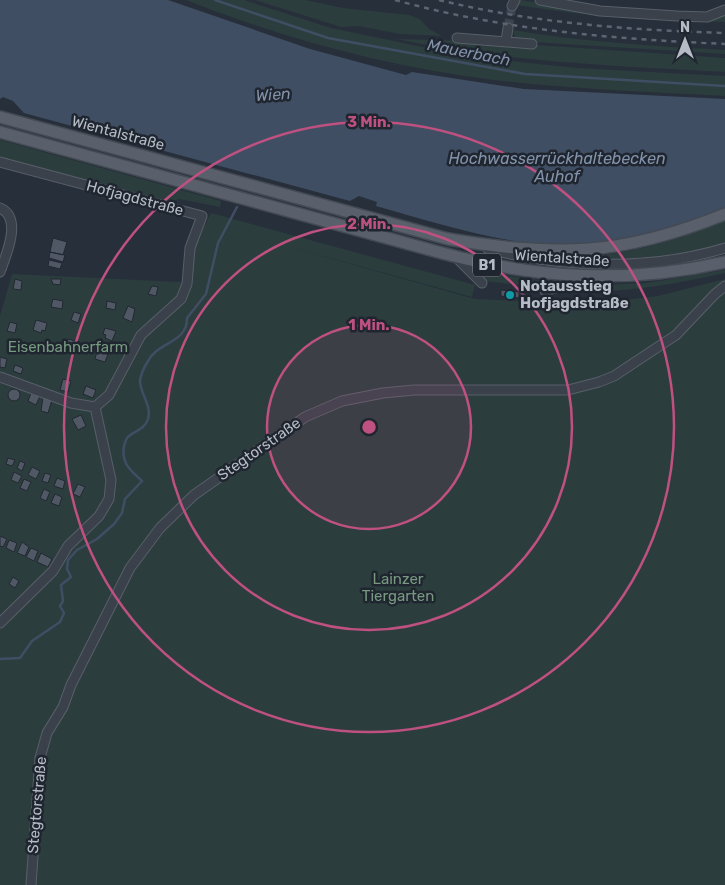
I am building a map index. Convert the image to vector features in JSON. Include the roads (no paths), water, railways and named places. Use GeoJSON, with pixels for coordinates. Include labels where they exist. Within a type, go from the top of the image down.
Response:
{"type":"FeatureCollection","features":[{"type":"Feature","properties":{"kind":"main road","name":"Wientalstraße"},"geometry":{"type":"LineString","coordinates":[[0,116],[448,239],[519,250],[564,252],[644,242],[687,229],[725,214]]}},
{"type":"Feature","properties":{"kind":"main road","name":"Wientalstraße"},"geometry":{"type":"LineString","coordinates":[[0,132],[456,257],[538,274],[591,277],[651,275],[725,262]]}},
{"type":"Feature","properties":{"kind":"street"},"geometry":{"type":"LineString","coordinates":[[540,0],[600,11],[677,16],[707,17],[725,10]]}},
{"type":"Feature","properties":{"kind":"street"},"geometry":{"type":"LineString","coordinates":[[506,41],[508,28]]}},
{"type":"Feature","properties":{"kind":"street"},"geometry":{"type":"LineString","coordinates":[[457,38],[532,44]]}},
{"type":"Feature","properties":{"kind":"street","name":"Hofjagdstraße"},"geometry":{"type":"LineString","coordinates":[[0,162],[202,216],[190,248],[187,284],[181,299],[141,335],[109,395],[95,407]]}},
{"type":"Feature","properties":{"kind":"street"},"geometry":{"type":"LineString","coordinates":[[0,208],[6,210],[12,220],[12,232],[0,272]]}},
{"type":"Feature","properties":{"kind":"street"},"geometry":{"type":"LineString","coordinates":[[448,239],[529,259],[573,263],[654,262],[725,248]]}},
{"type":"Feature","properties":{"kind":"street"},"geometry":{"type":"LineString","coordinates":[[456,257],[482,283]]}},
{"type":"Feature","properties":{"kind":"street"},"geometry":{"type":"LineString","coordinates":[[545,291],[591,277]]}},
{"type":"Feature","properties":{"kind":"street","name":"Stegtorstraße"},"geometry":{"type":"LineString","coordinates":[[31,885],[40,758],[47,733],[63,707],[82,662],[130,568],[160,528],[194,494],[305,417],[342,401],[383,393],[406,391],[568,390],[599,382],[614,376],[676,335],[725,286]]}},
{"type":"Feature","properties":{"kind":"street"},"geometry":{"type":"LineString","coordinates":[[0,377],[71,403],[95,407],[111,480],[109,499],[99,516],[68,546],[53,571],[0,622]]}},
{"type":"Feature","properties":{"kind":"water","name":"Hochwasserrückhaltebecken Auhof"},"geometry":{"type":"Polygon","coordinates":[[[0,0],[168,0],[310,49],[406,75],[412,72],[524,89],[725,99],[725,208],[666,230],[604,244],[576,246],[518,242],[460,229],[376,206],[377,202],[359,196],[350,201],[24,113],[13,101],[3,97],[0,99],[0,0]]]}},
{"type":"Feature","properties":{"kind":"waterway","name":"Mauerbach"},"geometry":{"type":"LineString","coordinates":[[215,0],[328,38],[525,74],[725,86]]}},
{"type":"Feature","properties":{"kind":"waterway"},"geometry":{"type":"LineString","coordinates":[[0,659],[20,658],[32,641],[60,622],[64,613],[60,606],[63,601],[61,585],[71,577],[67,569],[68,560],[77,550],[97,539],[114,524],[122,513],[125,499],[142,481],[127,466],[123,452],[127,438],[142,427],[148,419],[149,410],[140,382],[142,374],[152,355],[183,333],[187,318],[206,294],[218,243],[237,207]]}},
{"type":"Feature","properties":{"kind":"tunnel"},"geometry":{"type":"LineString","coordinates":[[508,28],[512,6]]}},
{"type":"Feature","properties":{"kind":"railway"},"geometry":{"type":"LineString","coordinates":[[395,0],[477,19],[518,26],[600,36],[725,44]]}},
{"type":"Feature","properties":{"kind":"railway"},"geometry":{"type":"LineString","coordinates":[[439,0],[545,20],[653,30],[725,33]]}},
{"type":"Feature","properties":{"kind":"place","name":"Notausstieg Hofjagdstraße"},"geometry":{"type":"Point","coordinates":[510,295]}},
{"type":"Feature","properties":{"kind":"water label","name":"Wien"},"geometry":{"type":"Point","coordinates":[273,94]}},
{"type":"Feature","properties":{"kind":"park label","name":"Eisenbahnerfarm"},"geometry":{"type":"Point","coordinates":[68,347]}},
{"type":"Feature","properties":{"kind":"park label","name":"Lainzer Tiergarten"},"geometry":{"type":"Point","coordinates":[398,588]}}]}
